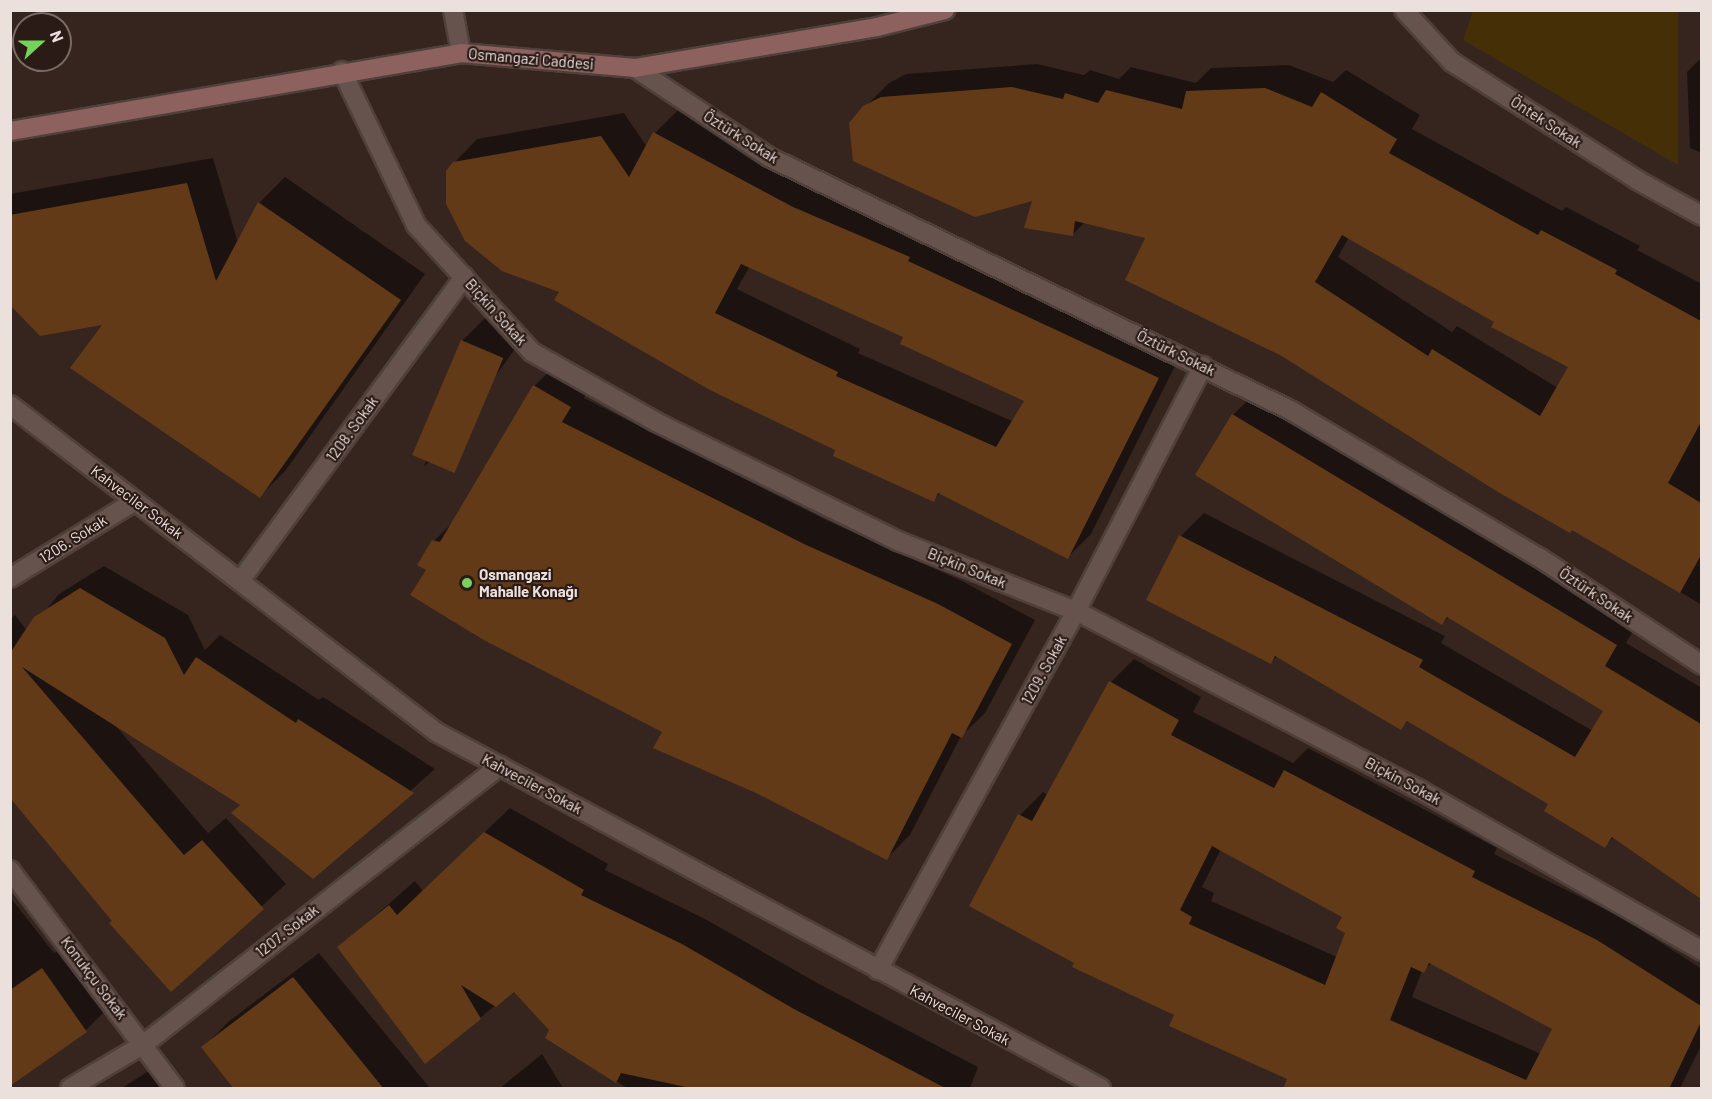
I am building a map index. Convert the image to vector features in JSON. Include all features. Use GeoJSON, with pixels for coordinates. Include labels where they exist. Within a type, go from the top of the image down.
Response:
{"type":"FeatureCollection","features":[{"type":"Feature","properties":{"kind":"main road","name":"Osmangazi Caddesi"},"geometry":{"type":"LineString","coordinates":[[10,131],[342,71],[461,53],[635,68],[877,27],[945,10]]}},
{"type":"Feature","properties":{"kind":"street"},"geometry":{"type":"LineString","coordinates":[[453,10],[461,53]]}},
{"type":"Feature","properties":{"kind":"street","name":"Öntek Sokak"},"geometry":{"type":"LineString","coordinates":[[1404,10],[1452,62],[1637,180],[1701,216]]}},
{"type":"Feature","properties":{"kind":"street","name":"Öztürk Sokak"},"geometry":{"type":"LineString","coordinates":[[635,68],[769,157],[1292,411],[1530,552],[1701,665]]}},
{"type":"Feature","properties":{"kind":"street","name":"Biçkin Sokak"},"geometry":{"type":"LineString","coordinates":[[342,71],[416,225],[532,352],[656,422],[898,541],[1077,611],[1420,790],[1701,951]]}},
{"type":"Feature","properties":{"kind":"street","name":"1208. Sokak"},"geometry":{"type":"LineString","coordinates":[[240,581],[464,277]]}},
{"type":"Feature","properties":{"kind":"street","name":"1209. Sokak"},"geometry":{"type":"LineString","coordinates":[[878,970],[1077,611],[1203,366]]}},
{"type":"Feature","properties":{"kind":"street","name":"Kahveciler Sokak"},"geometry":{"type":"LineString","coordinates":[[10,405],[436,732],[1101,1089]]}},
{"type":"Feature","properties":{"kind":"street","name":"1206. Sokak"},"geometry":{"type":"LineString","coordinates":[[10,578],[135,501]]}},
{"type":"Feature","properties":{"kind":"street","name":"1207. Sokak"},"geometry":{"type":"LineString","coordinates":[[70,1089],[144,1044],[500,766]]}},
{"type":"Feature","properties":{"kind":"street","name":"Konukçu Sokak"},"geometry":{"type":"LineString","coordinates":[[10,870],[144,1044],[175,1089]]}},
{"type":"Feature","properties":{"kind":"shaded area"},"geometry":{"type":"Polygon","coordinates":[[[1473,11],[1678,11],[1678,165],[1463,40],[1473,11]]]}},
{"type":"Feature","properties":{"kind":"building"},"geometry":{"type":"Polygon","coordinates":[[[1012,87],[1063,99],[1065,93],[1098,103],[1106,90],[1182,109],[1186,91],[1265,88],[1312,107],[1321,92],[1397,139],[1389,153],[1538,235],[1541,230],[1617,270],[1615,274],[1701,321],[1701,422],[1668,483],[1701,503],[1701,555],[1680,593],[1572,530],[1570,533],[1498,492],[1280,355],[1125,280],[1145,238],[1075,221],[1073,236],[1024,228],[1032,201],[975,217],[853,161],[849,123],[863,106],[881,97],[1012,87]],[[1342,235],[1315,282],[1428,356],[1432,349],[1540,416],[1568,367],[1491,327],[1494,322],[1342,235]]]}},
{"type":"Feature","properties":{"kind":"building"},"geometry":{"type":"Polygon","coordinates":[[[653,132],[793,207],[910,257],[908,261],[1159,378],[1068,559],[938,493],[934,502],[833,456],[835,450],[710,390],[554,300],[559,292],[502,271],[465,241],[446,204],[446,171],[453,162],[601,136],[629,177],[653,132]],[[741,264],[715,313],[838,372],[836,376],[996,447],[1024,401],[900,344],[903,337],[741,264]]]}},
{"type":"Feature","properties":{"kind":"building"},"geometry":{"type":"Polygon","coordinates":[[[187,183],[216,281],[258,202],[401,300],[260,498],[70,368],[102,325],[40,336],[10,305],[10,215],[187,183]]]}},
{"type":"Feature","properties":{"kind":"building"},"geometry":{"type":"Polygon","coordinates":[[[461,340],[503,358],[455,473],[412,455],[461,340]]]}},
{"type":"Feature","properties":{"kind":"building"},"geometry":{"type":"Polygon","coordinates":[[[533,385],[571,407],[562,422],[804,544],[938,604],[1012,644],[962,738],[952,733],[887,860],[756,793],[653,748],[662,732],[482,639],[410,595],[426,570],[417,565],[432,540],[440,542],[533,385]]]}},
{"type":"Feature","properties":{"kind":"building"},"geometry":{"type":"Polygon","coordinates":[[[1232,414],[1617,645],[1605,666],[1701,724],[1701,899],[1612,837],[1605,848],[1544,811],[1548,804],[1407,721],[1401,730],[1275,656],[1271,664],[1146,600],[1179,535],[1423,660],[1419,667],[1575,757],[1603,711],[1447,617],[1442,625],[1195,475],[1232,414]]]}},
{"type":"Feature","properties":{"kind":"building"},"geometry":{"type":"Polygon","coordinates":[[[80,588],[165,638],[184,675],[196,657],[296,723],[298,719],[414,793],[313,879],[231,813],[240,805],[22,667],[184,855],[202,840],[264,909],[171,992],[109,923],[112,921],[10,798],[10,653],[34,617],[80,588]]]}},
{"type":"Feature","properties":{"kind":"building"},"geometry":{"type":"Polygon","coordinates":[[[1109,681],[1179,720],[1171,735],[1274,788],[1284,770],[1475,871],[1472,877],[1597,940],[1701,1006],[1701,1022],[1669,1089],[1283,1089],[1287,1079],[1169,1026],[1174,1015],[1072,967],[1074,963],[969,906],[1018,814],[1032,821],[1109,681]],[[1212,846],[1180,910],[1192,917],[1189,924],[1325,985],[1345,933],[1336,928],[1342,917],[1212,846]],[[1429,963],[1424,973],[1411,967],[1390,1020],[1526,1080],[1552,1029],[1429,963]]]}},
{"type":"Feature","properties":{"kind":"building"},"geometry":{"type":"Polygon","coordinates":[[[484,832],[584,890],[581,895],[682,944],[794,1009],[947,1089],[695,1089],[621,1073],[616,1083],[545,1038],[549,1030],[514,992],[496,1007],[461,985],[481,1019],[425,1064],[337,947],[389,905],[397,915],[484,832]]]}},
{"type":"Feature","properties":{"kind":"building"},"geometry":{"type":"Polygon","coordinates":[[[42,968],[87,1032],[10,1086],[10,990],[42,968]]]}},
{"type":"Feature","properties":{"kind":"building"},"geometry":{"type":"Polygon","coordinates":[[[293,977],[384,1089],[234,1089],[201,1047],[293,977]]]}},
{"type":"Feature","properties":{"kind":"place","name":"Osmangazi Mahalle Konağı"},"geometry":{"type":"Point","coordinates":[467,583]}}]}
